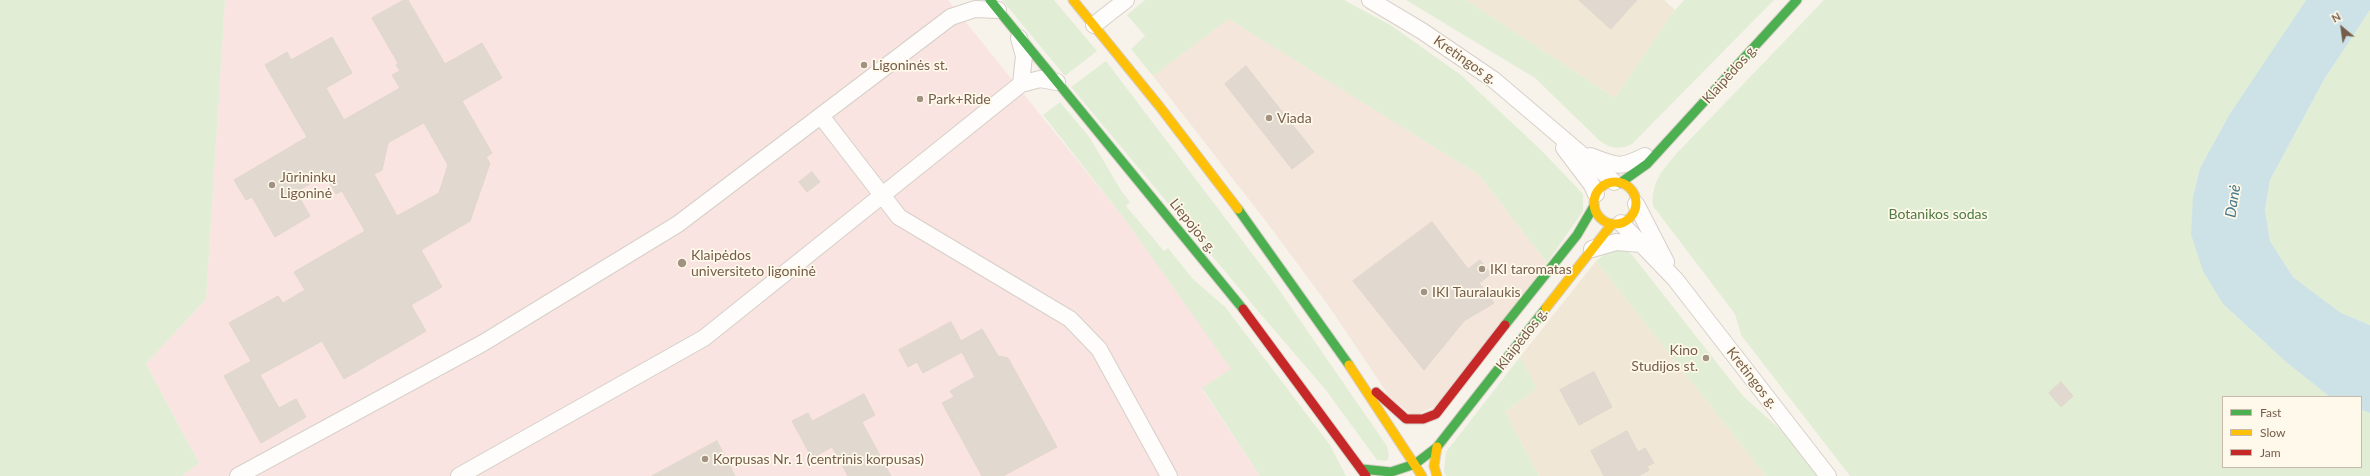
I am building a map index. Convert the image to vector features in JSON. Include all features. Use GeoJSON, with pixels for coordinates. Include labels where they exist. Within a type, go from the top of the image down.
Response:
{"type":"FeatureCollection","features":[{"type":"Feature","properties":{"kind":"main road"},"geometry":{"type":"LineString","coordinates":[[1073,0],[1168,117],[1256,232],[1364,385],[1422,476]]}},
{"type":"Feature","properties":{"kind":"main road","name":"Klaipėdos g."},"geometry":{"type":"LineString","coordinates":[[1647,164],[1797,0]]}},
{"type":"Feature","properties":{"kind":"main road","name":"Liepojos g."},"geometry":{"type":"LineString","coordinates":[[994,5],[1246,313],[1364,472]]}},
{"type":"Feature","properties":{"kind":"main road"},"geometry":{"type":"LineString","coordinates":[[1364,385],[1377,392],[1395,413],[1404,418],[1416,420],[1436,414],[1532,289],[1577,235],[1604,186],[1617,182],[1647,164]]}},
{"type":"Feature","properties":{"kind":"main road"},"geometry":{"type":"LineString","coordinates":[[1595,200],[1601,218],[1616,224],[1630,218],[1647,164]]}},
{"type":"Feature","properties":{"kind":"main road"},"geometry":{"type":"LineString","coordinates":[[1617,182],[1630,188],[1636,201]]}},
{"type":"Feature","properties":{"kind":"main road","name":"Klaipėdos g."},"geometry":{"type":"LineString","coordinates":[[1364,472],[1391,472],[1415,464],[1437,447],[1592,248],[1616,224]]}},
{"type":"Feature","properties":{"kind":"main road"},"geometry":{"type":"LineString","coordinates":[[1437,447],[1434,466],[1437,476]]}},
{"type":"Feature","properties":{"kind":"street"},"geometry":{"type":"LineString","coordinates":[[951,17],[960,0]]}},
{"type":"Feature","properties":{"kind":"street"},"geometry":{"type":"LineString","coordinates":[[1094,25],[1126,0]]}},
{"type":"Feature","properties":{"kind":"street","name":"Kretingos g."},"geometry":{"type":"LineString","coordinates":[[1370,0],[1472,63],[1521,102],[1551,131],[1617,182]]}},
{"type":"Feature","properties":{"kind":"street"},"geometry":{"type":"LineString","coordinates":[[238,476],[483,343],[678,224],[951,17],[974,9],[994,5]]}},
{"type":"Feature","properties":{"kind":"street"},"geometry":{"type":"LineString","coordinates":[[1018,35],[1024,56],[1021,84]]}},
{"type":"Feature","properties":{"kind":"street"},"geometry":{"type":"LineString","coordinates":[[459,476],[704,338],[1021,84],[1040,79],[1057,82]]}},
{"type":"Feature","properties":{"kind":"street"},"geometry":{"type":"LineString","coordinates":[[821,116],[880,196],[899,217],[1070,319],[1099,349],[1168,476]]}},
{"type":"Feature","properties":{"kind":"street","name":"Kretingos g."},"geometry":{"type":"LineString","coordinates":[[1551,131],[1592,185],[1595,200]]}},
{"type":"Feature","properties":{"kind":"street","name":"Klaipėdos g."},"geometry":{"type":"LineString","coordinates":[[1576,150],[1613,165],[1626,166],[1662,148]]}},
{"type":"Feature","properties":{"kind":"street","name":"Kretingos g."},"geometry":{"type":"LineString","coordinates":[[1636,201],[1641,217],[1675,279]]}},
{"type":"Feature","properties":{"kind":"street","name":"Kretingos g."},"geometry":{"type":"LineString","coordinates":[[1616,224],[1641,244],[1675,279],[1828,476]]}},
{"type":"Feature","properties":{"kind":"street"},"geometry":{"type":"LineString","coordinates":[[1592,248],[1616,242],[1641,244]]}},
{"type":"Feature","properties":{"kind":"shaded area","name":"Klaipėdos universiteto ligoninė"},"geometry":{"type":"Polygon","coordinates":[[[225,0],[948,0],[1126,221],[1232,369],[1202,389],[1260,476],[182,476],[199,463],[146,364],[206,299],[225,0]]]}},
{"type":"Feature","properties":{"kind":"shaded area"},"geometry":{"type":"Polygon","coordinates":[[[1466,0],[1664,0],[1675,10],[1615,98],[1466,0]]]}},
{"type":"Feature","properties":{"kind":"shaded area"},"geometry":{"type":"Polygon","coordinates":[[[1229,18],[1479,175],[1547,263],[1436,406],[1413,416],[1389,396],[1328,305],[1268,224],[1153,76],[1229,18]]]}},
{"type":"Feature","properties":{"kind":"shaded area"},"geometry":{"type":"Polygon","coordinates":[[[1596,261],[1766,476],[1539,476],[1505,412],[1537,388],[1520,357],[1596,261]]]}},
{"type":"Feature","properties":{"kind":"green space"},"geometry":{"type":"Polygon","coordinates":[[[0,0],[225,0],[206,299],[146,364],[199,463],[182,476],[0,476],[0,0]]]}},
{"type":"Feature","properties":{"kind":"green space"},"geometry":{"type":"Polygon","coordinates":[[[1002,0],[1054,0],[1097,51],[1065,76],[1002,0]]]}},
{"type":"Feature","properties":{"kind":"green space"},"geometry":{"type":"Polygon","coordinates":[[[1145,0],[1344,0],[1392,26],[1461,75],[1541,150],[1583,194],[1583,211],[1547,263],[1479,175],[1229,19],[1153,76],[1131,49],[1145,36],[1127,15],[1145,0]]]}},
{"type":"Feature","properties":{"kind":"green space"},"geometry":{"type":"Polygon","coordinates":[[[1406,0],[1466,0],[1615,98],[1675,10],[1684,0],[1774,0],[1632,144],[1616,148],[1608,146],[1600,141],[1535,78],[1406,0]]]}},
{"type":"Feature","properties":{"kind":"green space","name":"Botanikos sodas"},"geometry":{"type":"Polygon","coordinates":[[[1824,0],[2306,0],[2229,115],[2200,168],[2193,197],[2223,304],[2286,362],[2329,396],[2222,396],[2222,468],[2362,468],[2362,410],[2370,413],[2370,476],[1850,476],[1741,335],[1735,314],[1653,206],[1654,190],[1658,177],[1676,154],[1824,0]]]}},
{"type":"Feature","properties":{"kind":"green space"},"geometry":{"type":"Polygon","coordinates":[[[2370,10],[2370,325],[2341,313],[2293,277],[2270,241],[2265,210],[2270,180],[2325,78],[2370,10]]]}},
{"type":"Feature","properties":{"kind":"green space"},"geometry":{"type":"Polygon","coordinates":[[[1106,61],[1273,281],[1387,446],[1389,456],[1387,461],[1377,460],[1325,389],[1071,87],[1106,61]]]}},
{"type":"Feature","properties":{"kind":"green space"},"geometry":{"type":"Polygon","coordinates":[[[1060,102],[1090,138],[1122,192],[1130,202],[1126,206],[1164,251],[1168,248],[1193,279],[1226,308],[1330,445],[1346,476],[1260,476],[1202,388],[1231,369],[1126,221],[1043,115],[1060,102]]]}},
{"type":"Feature","properties":{"kind":"green space"},"geometry":{"type":"Polygon","coordinates":[[[1611,250],[1626,250],[1633,256],[1743,396],[1780,429],[1817,476],[1766,476],[1596,261],[1611,250]]]}},
{"type":"Feature","properties":{"kind":"green space"},"geometry":{"type":"Polygon","coordinates":[[[1520,357],[1537,388],[1505,412],[1539,476],[1446,476],[1444,472],[1446,452],[1520,357]]]}},
{"type":"Feature","properties":{"kind":"water","name":"Danė"},"geometry":{"type":"Polygon","coordinates":[[[2306,0],[2370,0],[2370,10],[2325,78],[2270,180],[2265,210],[2270,241],[2293,277],[2341,313],[2370,325],[2370,413],[2362,410],[2362,396],[2329,396],[2286,362],[2223,304],[2203,271],[2191,234],[2193,197],[2200,168],[2229,115],[2306,0]]]}},
{"type":"Feature","properties":{"kind":"building","name":"Jūrininkų Ligoninė"},"geometry":{"type":"Polygon","coordinates":[[[404,0],[408,0],[445,64],[482,43],[502,78],[462,101],[492,153],[486,157],[490,163],[470,221],[421,250],[442,287],[411,305],[426,331],[344,379],[322,341],[260,375],[279,408],[296,399],[306,417],[261,443],[224,376],[251,361],[229,323],[278,296],[283,303],[305,290],[294,272],[365,231],[342,191],[336,194],[325,175],[296,192],[310,216],[275,237],[252,197],[246,200],[234,180],[307,137],[265,65],[287,52],[291,60],[332,37],[352,73],[326,88],[344,120],[400,88],[392,75],[400,71],[396,65],[398,63],[372,18],[404,0]],[[424,123],[388,143],[382,170],[374,174],[397,216],[439,193],[448,165],[424,123]]]}},
{"type":"Feature","properties":{"kind":"building"},"geometry":{"type":"Polygon","coordinates":[[[1579,0],[1637,0],[1611,29],[1579,0]]]}},
{"type":"Feature","properties":{"kind":"building","name":"Viada"},"geometry":{"type":"Polygon","coordinates":[[[1246,66],[1314,152],[1292,169],[1225,84],[1246,66]]]}},
{"type":"Feature","properties":{"kind":"building"},"geometry":{"type":"Polygon","coordinates":[[[812,172],[820,182],[807,192],[799,182],[812,172]]]}},
{"type":"Feature","properties":{"kind":"building","name":"IKI Tauralaukis"},"geometry":{"type":"Polygon","coordinates":[[[1432,222],[1468,269],[1480,260],[1491,274],[1479,283],[1494,303],[1464,321],[1424,370],[1353,281],[1432,222]]]}},
{"type":"Feature","properties":{"kind":"building"},"geometry":{"type":"Polygon","coordinates":[[[951,322],[961,341],[982,329],[998,356],[1008,358],[1057,447],[1003,476],[982,476],[942,403],[954,397],[950,391],[975,377],[962,352],[923,373],[917,362],[908,367],[899,350],[951,322]]]}},
{"type":"Feature","properties":{"kind":"building"},"geometry":{"type":"Polygon","coordinates":[[[1594,372],[1612,407],[1579,425],[1560,390],[1594,372]]]}},
{"type":"Feature","properties":{"kind":"building"},"geometry":{"type":"Polygon","coordinates":[[[2061,382],[2073,396],[2061,407],[2049,393],[2061,382]]]}},
{"type":"Feature","properties":{"kind":"building"},"geometry":{"type":"Polygon","coordinates":[[[864,394],[875,415],[862,422],[891,476],[848,476],[832,447],[812,458],[792,421],[808,413],[812,421],[864,394]]]}},
{"type":"Feature","properties":{"kind":"building"},"geometry":{"type":"Polygon","coordinates":[[[1627,431],[1638,452],[1645,448],[1654,463],[1647,466],[1649,470],[1639,476],[1604,476],[1591,451],[1627,431]]]}},
{"type":"Feature","properties":{"kind":"building","name":"Korpusas Nr. 1 (centrinis korpusas)"},"geometry":{"type":"Polygon","coordinates":[[[717,441],[735,476],[652,476],[717,441]]]}},
{"type":"Feature","properties":{"kind":"traffic: fast"},"geometry":{"type":"LineString","coordinates":[[990,0],[1243,309]]}},
{"type":"Feature","properties":{"kind":"traffic: fast"},"geometry":{"type":"LineString","coordinates":[[1620,183],[1647,164],[1797,0]]}},
{"type":"Feature","properties":{"kind":"traffic: fast"},"geometry":{"type":"LineString","coordinates":[[1505,325],[1577,235],[1594,206]]}},
{"type":"Feature","properties":{"kind":"traffic: fast"},"geometry":{"type":"LineString","coordinates":[[1238,209],[1349,365]]}},
{"type":"Feature","properties":{"kind":"traffic: fast"},"geometry":{"type":"LineString","coordinates":[[1415,464],[1437,447],[1546,308]]}},
{"type":"Feature","properties":{"kind":"traffic: fast"},"geometry":{"type":"LineString","coordinates":[[1362,469],[1391,472],[1415,464]]}},
{"type":"Feature","properties":{"kind":"traffic: slow"},"geometry":{"type":"LineString","coordinates":[[1073,0],[1160,107],[1238,209]]}},
{"type":"Feature","properties":{"kind":"traffic: slow"},"geometry":{"type":"LineString","coordinates":[[1615,182],[1630,188],[1636,203],[1630,218],[1615,224],[1600,218],[1594,203],[1600,188],[1615,182]]}},
{"type":"Feature","properties":{"kind":"traffic: slow"},"geometry":{"type":"LineString","coordinates":[[1546,308],[1612,224]]}},
{"type":"Feature","properties":{"kind":"traffic: slow"},"geometry":{"type":"LineString","coordinates":[[1349,365],[1422,476]]}},
{"type":"Feature","properties":{"kind":"traffic: slow"},"geometry":{"type":"LineString","coordinates":[[1437,447],[1434,466],[1437,476]]}},
{"type":"Feature","properties":{"kind":"traffic: jam"},"geometry":{"type":"LineString","coordinates":[[1243,309],[1366,476]]}},
{"type":"Feature","properties":{"kind":"traffic: jam"},"geometry":{"type":"LineString","coordinates":[[1376,392],[1406,419],[1423,419],[1436,414],[1505,325]]}},
{"type":"Feature","properties":{"kind":"place","name":"Ligoninės st."},"geometry":{"type":"Point","coordinates":[864,65]}},
{"type":"Feature","properties":{"kind":"place","name":"Park+Ride"},"geometry":{"type":"Point","coordinates":[920,99]}},
{"type":"Feature","properties":{"kind":"place","name":"Viada"},"geometry":{"type":"Point","coordinates":[1269,118]}},
{"type":"Feature","properties":{"kind":"place","name":"Jūrininkų Ligoninė"},"geometry":{"type":"Point","coordinates":[272,185]}},
{"type":"Feature","properties":{"kind":"place","name":"Klaipėdos universiteto ligoninė"},"geometry":{"type":"Point","coordinates":[682,263]}},
{"type":"Feature","properties":{"kind":"place","name":"IKI taromatas"},"geometry":{"type":"Point","coordinates":[1482,269]}},
{"type":"Feature","properties":{"kind":"place","name":"IKI Tauralaukis"},"geometry":{"type":"Point","coordinates":[1424,292]}},
{"type":"Feature","properties":{"kind":"place","name":"Kino Studijos st."},"geometry":{"type":"Point","coordinates":[1706,358]}},
{"type":"Feature","properties":{"kind":"place","name":"Korpusas Nr. 1 (centrinis korpusas)"},"geometry":{"type":"Point","coordinates":[705,459]}}]}
